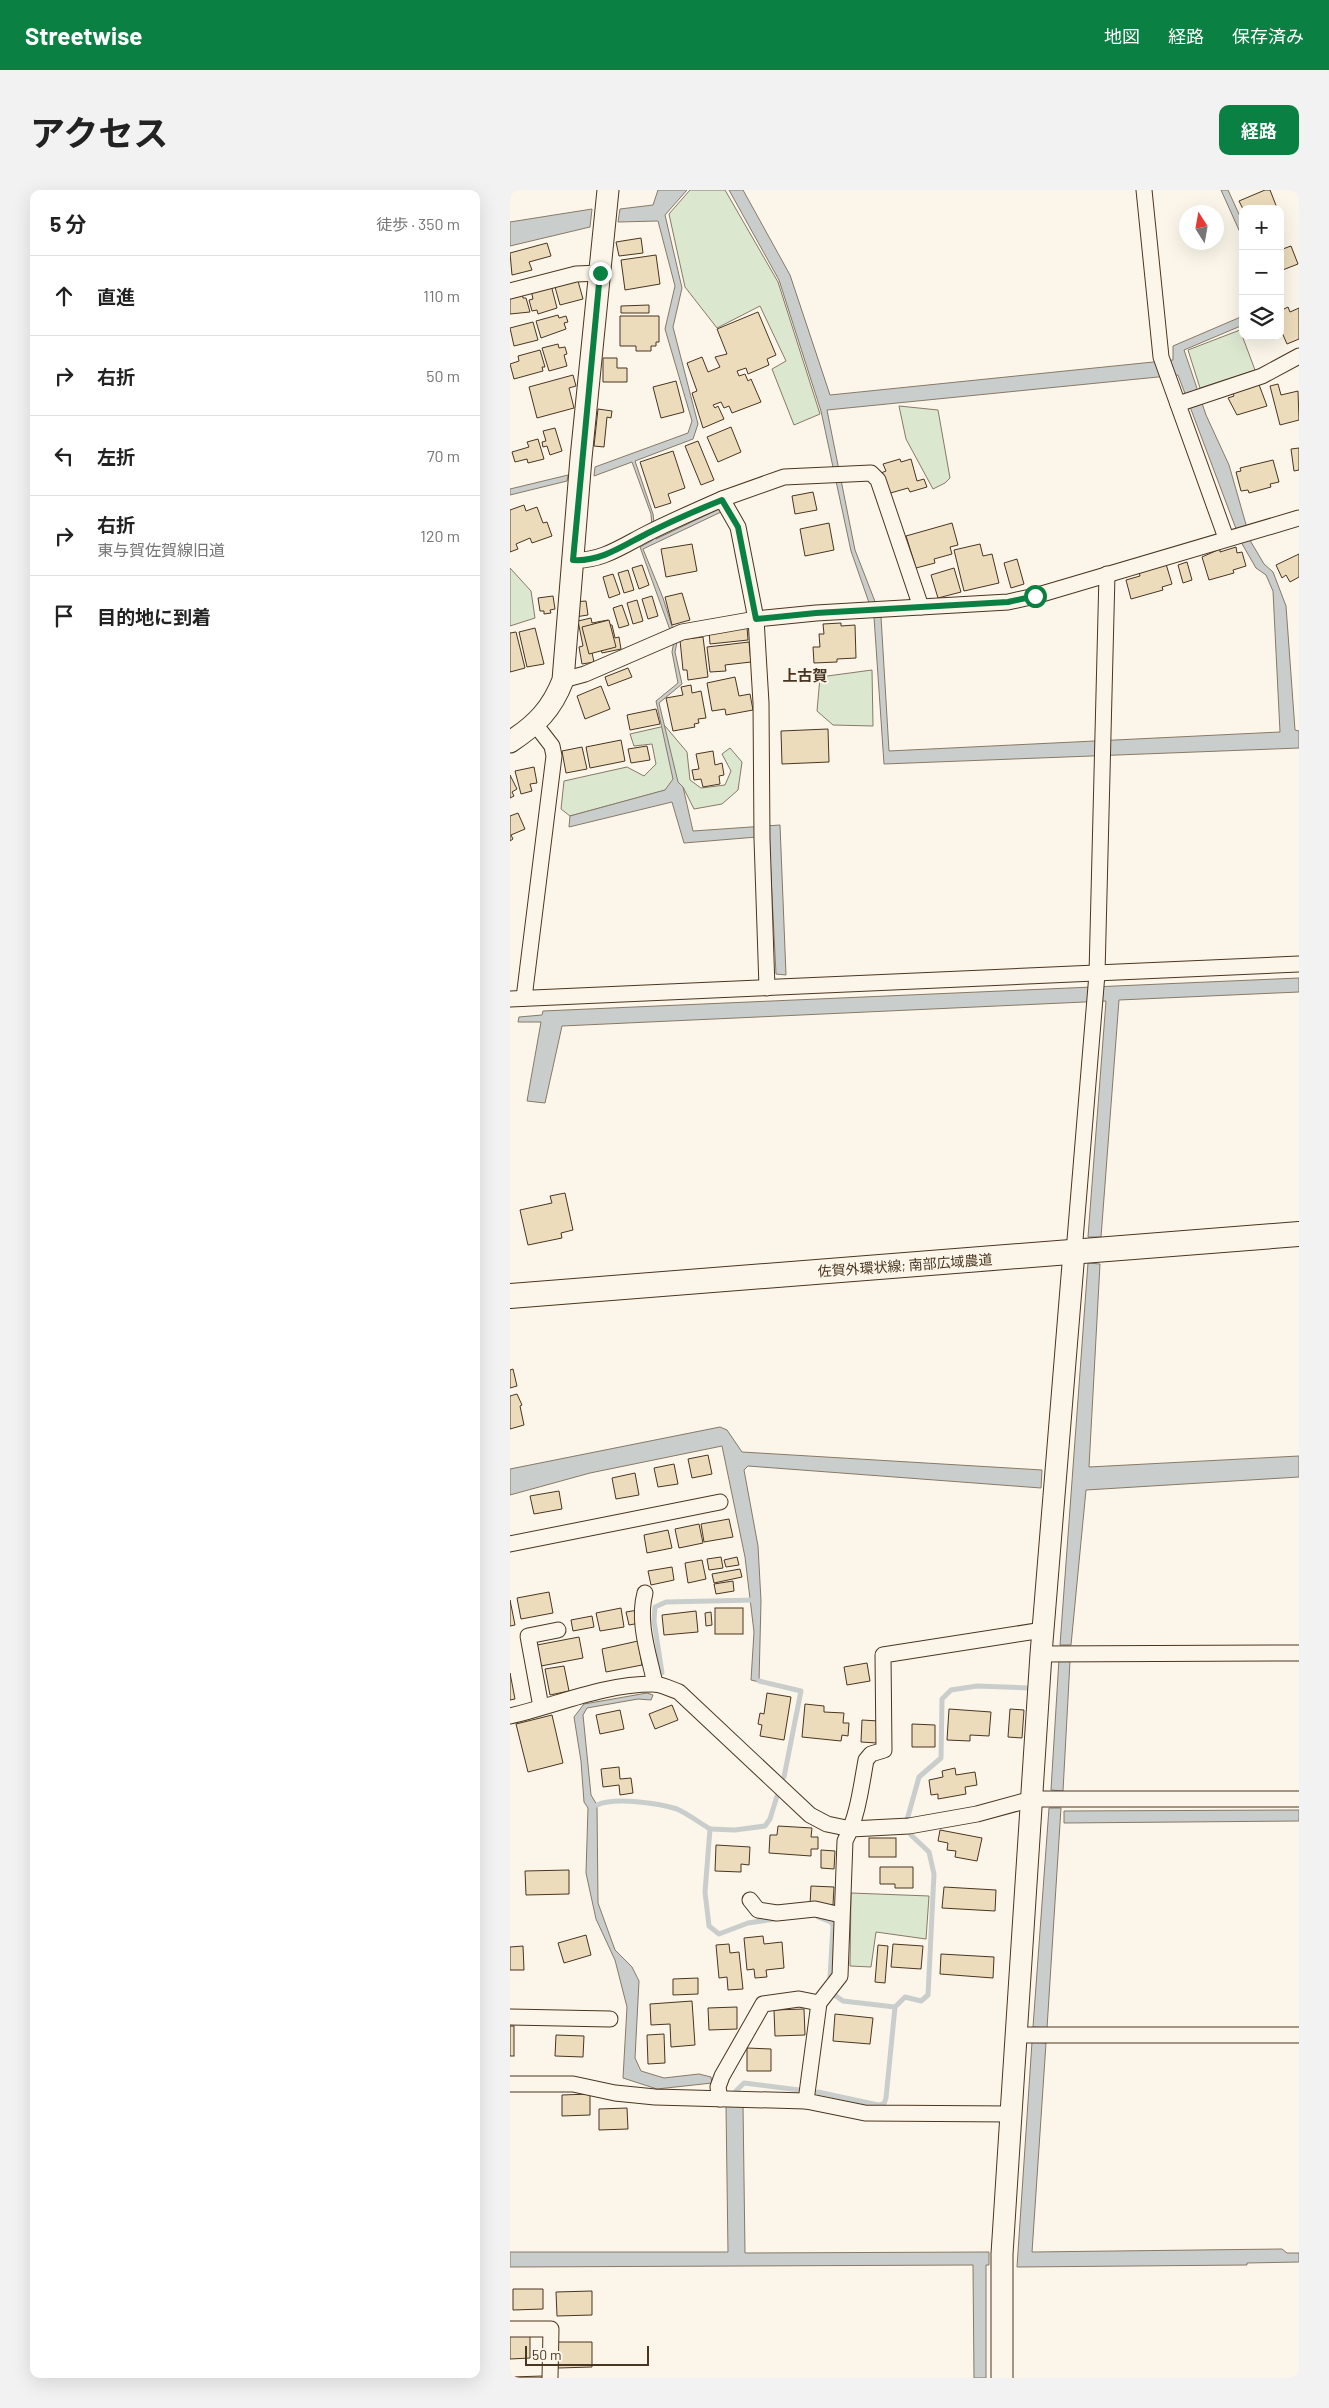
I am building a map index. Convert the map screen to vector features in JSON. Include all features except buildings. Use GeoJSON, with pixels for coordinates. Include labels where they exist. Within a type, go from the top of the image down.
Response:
{"type":"FeatureCollection","features":[{"type":"Feature","properties":{"kind":"main road","name":"佐賀外環状線; 南部広域農道"},"geometry":{"type":"LineString","coordinates":[[510,1296],[1299,1234]]}},
{"type":"Feature","properties":{"kind":"street"},"geometry":{"type":"LineString","coordinates":[[510,742],[535,724],[556,699],[563,680],[608,190]]}},
{"type":"Feature","properties":{"kind":"street"},"geometry":{"type":"LineString","coordinates":[[1144,190],[1161,357],[1168,382],[1181,403],[1237,535]]}},
{"type":"Feature","properties":{"kind":"street"},"geometry":{"type":"LineString","coordinates":[[510,291],[576,274],[600,273]]}},
{"type":"Feature","properties":{"kind":"street"},"geometry":{"type":"LineString","coordinates":[[1181,403],[1262,376],[1299,356]]}},
{"type":"Feature","properties":{"kind":"street"},"geometry":{"type":"LineString","coordinates":[[573,560],[587,561],[617,550],[654,530],[722,500],[784,477],[871,473],[878,480],[921,607]]}},
{"type":"Feature","properties":{"kind":"street"},"geometry":{"type":"LineString","coordinates":[[722,500],[738,527],[756,619],[761,703],[762,839],[767,988]]}},
{"type":"Feature","properties":{"kind":"street"},"geometry":{"type":"LineString","coordinates":[[563,680],[585,674],[675,635],[756,619],[1008,602],[1035,596],[1299,518]]}},
{"type":"Feature","properties":{"kind":"street"},"geometry":{"type":"LineString","coordinates":[[1002,2378],[1002,2254],[1041,1654],[1097,978],[1107,574]]}},
{"type":"Feature","properties":{"kind":"street"},"geometry":{"type":"LineString","coordinates":[[535,724],[552,746],[554,756],[517,998],[1097,978],[1299,964]]}},
{"type":"Feature","properties":{"kind":"street"},"geometry":{"type":"LineString","coordinates":[[510,1544],[720,1502]]}},
{"type":"Feature","properties":{"kind":"street"},"geometry":{"type":"LineString","coordinates":[[645,1593],[643,1628],[655,1684]]}},
{"type":"Feature","properties":{"kind":"street"},"geometry":{"type":"LineString","coordinates":[[541,1707],[528,1636],[558,1630]]}},
{"type":"Feature","properties":{"kind":"street"},"geometry":{"type":"LineString","coordinates":[[806,2101],[819,2003],[840,1976],[845,1841],[851,1829],[866,1760],[871,1754],[884,1750],[883,1656],[1043,1630]]}},
{"type":"Feature","properties":{"kind":"street"},"geometry":{"type":"LineString","coordinates":[[1041,1654],[1299,1653]]}},
{"type":"Feature","properties":{"kind":"street"},"geometry":{"type":"LineString","coordinates":[[510,1716],[609,1690],[655,1684],[679,1692],[810,1815],[827,1824],[851,1829],[910,1826],[977,1814],[1032,1800],[1299,1798]]}},
{"type":"Feature","properties":{"kind":"street"},"geometry":{"type":"LineString","coordinates":[[750,1900],[758,1910],[777,1913],[815,1909],[841,1915]]}},
{"type":"Feature","properties":{"kind":"street"},"geometry":{"type":"LineString","coordinates":[[720,2099],[718,2087],[722,2076],[762,2004],[799,1999],[819,2003]]}},
{"type":"Feature","properties":{"kind":"street"},"geometry":{"type":"LineString","coordinates":[[510,2017],[610,2019]]}},
{"type":"Feature","properties":{"kind":"street"},"geometry":{"type":"LineString","coordinates":[[1016,2035],[1299,2035]]}},
{"type":"Feature","properties":{"kind":"street"},"geometry":{"type":"LineString","coordinates":[[510,2084],[573,2084],[618,2094],[806,2101],[865,2114],[1011,2114]]}},
{"type":"Feature","properties":{"kind":"street"},"geometry":{"type":"LineString","coordinates":[[510,2329],[550,2329],[550,2378]]}},
{"type":"Feature","properties":{"kind":"green space"},"geometry":{"type":"Polygon","coordinates":[[[690,190],[725,190],[778,282],[820,414],[794,425],[772,369],[786,361],[760,306],[717,328],[685,287],[669,214],[690,190]]]}},
{"type":"Feature","properties":{"kind":"green space"},"geometry":{"type":"Polygon","coordinates":[[[1239,330],[1239,340],[1244,340],[1255,370],[1200,388],[1188,350],[1239,330]]]}},
{"type":"Feature","properties":{"kind":"green space"},"geometry":{"type":"Polygon","coordinates":[[[899,406],[938,410],[950,478],[933,489],[906,439],[899,406]]]}},
{"type":"Feature","properties":{"kind":"green space"},"geometry":{"type":"Polygon","coordinates":[[[510,568],[531,591],[535,618],[510,626],[510,568]]]}},
{"type":"Feature","properties":{"kind":"green space"},"geometry":{"type":"Polygon","coordinates":[[[872,670],[873,726],[833,725],[817,711],[820,677],[872,670]]]}},
{"type":"Feature","properties":{"kind":"green space"},"geometry":{"type":"Polygon","coordinates":[[[665,726],[687,752],[690,780],[701,788],[725,785],[731,771],[722,754],[730,748],[742,762],[738,790],[722,804],[694,809],[683,787],[678,782],[666,790],[570,816],[561,809],[564,781],[627,767],[644,776],[656,764],[652,744],[634,746],[630,734],[665,726]]]}},
{"type":"Feature","properties":{"kind":"green space"},"geometry":{"type":"Polygon","coordinates":[[[851,1893],[929,1896],[926,1939],[876,1932],[871,1967],[850,1966],[851,1893]]]}},
{"type":"Feature","properties":{"kind":"shaded area"},"geometry":{"type":"Polygon","coordinates":[[[658,190],[687,190],[665,215],[682,288],[673,327],[698,424],[693,439],[635,461],[653,514],[656,539],[719,509],[721,512],[643,549],[663,598],[677,642],[675,652],[682,684],[659,703],[678,782],[683,787],[693,831],[780,825],[786,975],[776,974],[769,836],[684,843],[672,802],[569,827],[570,816],[665,790],[673,779],[656,701],[678,683],[672,652],[674,641],[640,547],[653,540],[651,514],[632,462],[594,476],[595,467],[688,433],[692,421],[665,329],[675,286],[658,221],[618,222],[620,209],[653,205],[658,190]]]}},
{"type":"Feature","properties":{"kind":"shaded area"},"geometry":{"type":"Polygon","coordinates":[[[729,190],[743,190],[790,275],[830,395],[1173,360],[1173,346],[1239,318],[1239,327],[1184,350],[1206,415],[1229,465],[1251,542],[1264,564],[1273,572],[1286,606],[1295,730],[1299,731],[1299,748],[884,764],[874,617],[851,551],[821,411],[779,280],[729,190]],[[1178,375],[827,410],[855,550],[881,617],[889,751],[1280,732],[1273,591],[1266,575],[1256,568],[1241,542],[1178,375]]]}},
{"type":"Feature","properties":{"kind":"shaded area"},"geometry":{"type":"Polygon","coordinates":[[[1221,190],[1228,190],[1239,214],[1239,230],[1221,190]]]}},
{"type":"Feature","properties":{"kind":"shaded area"},"geometry":{"type":"Polygon","coordinates":[[[592,209],[590,227],[510,246],[510,222],[592,209]]]}},
{"type":"Feature","properties":{"kind":"shaded area"},"geometry":{"type":"Polygon","coordinates":[[[568,475],[567,481],[510,495],[510,489],[568,475]]]}},
{"type":"Feature","properties":{"kind":"shaded area"},"geometry":{"type":"Polygon","coordinates":[[[1299,978],[1299,992],[1119,1000],[1101,1237],[1088,1237],[1106,1001],[562,1026],[545,1103],[527,1101],[541,1022],[518,1022],[519,1017],[542,1015],[543,1011],[1299,978]]]}},
{"type":"Feature","properties":{"kind":"shaded area"},"geometry":{"type":"Polygon","coordinates":[[[1088,1263],[1100,1264],[1089,1467],[1299,1456],[1299,1477],[1086,1490],[1071,1645],[1060,1645],[1088,1263]]]}},
{"type":"Feature","properties":{"kind":"shaded area"},"geometry":{"type":"Polygon","coordinates":[[[720,1427],[727,1430],[742,1452],[1042,1470],[1041,1488],[748,1466],[744,1470],[758,1546],[761,1601],[759,1682],[751,1680],[754,1632],[745,1557],[722,1446],[590,1473],[510,1495],[510,1469],[720,1427]]]}},
{"type":"Feature","properties":{"kind":"shaded area"},"geometry":{"type":"Polygon","coordinates":[[[1059,1659],[1070,1661],[1063,1791],[1051,1790],[1059,1659]]]}},
{"type":"Feature","properties":{"kind":"shaded area"},"geometry":{"type":"Polygon","coordinates":[[[647,1693],[653,1695],[651,1700],[638,1699],[587,1708],[583,1715],[591,1795],[597,1805],[598,1903],[615,1950],[632,1967],[639,1981],[635,2058],[641,2071],[664,2078],[699,2074],[711,2077],[712,2083],[657,2089],[623,2078],[627,2007],[615,1960],[596,1919],[586,1873],[588,1808],[584,1802],[581,1761],[574,1717],[584,1704],[647,1693]]]}},
{"type":"Feature","properties":{"kind":"shaded area"},"geometry":{"type":"Polygon","coordinates":[[[1049,1808],[1061,1808],[1047,2028],[1033,2027],[1049,1808]]]}},
{"type":"Feature","properties":{"kind":"shaded area"},"geometry":{"type":"Polygon","coordinates":[[[1299,1810],[1299,1821],[1064,1823],[1064,1811],[1299,1810]]]}},
{"type":"Feature","properties":{"kind":"shaded area"},"geometry":{"type":"Polygon","coordinates":[[[1032,2042],[1046,2043],[1032,2252],[1282,2249],[1287,2253],[1299,2253],[1299,2262],[1247,2263],[1247,2265],[1017,2267],[1032,2042]]]}},
{"type":"Feature","properties":{"kind":"shaded area"},"geometry":{"type":"Polygon","coordinates":[[[743,2105],[745,2253],[989,2252],[989,2265],[986,2265],[986,2378],[974,2378],[973,2265],[510,2267],[510,2252],[728,2252],[726,2106],[743,2105]]]}},
{"type":"Feature","properties":{"kind":"waterway"},"geometry":{"type":"LineString","coordinates":[[662,1673],[654,1621],[655,1607],[666,1602],[755,1600]]}},
{"type":"Feature","properties":{"kind":"waterway"},"geometry":{"type":"LineString","coordinates":[[759,1681],[801,1691],[784,1777]]}},
{"type":"Feature","properties":{"kind":"waterway"},"geometry":{"type":"LineString","coordinates":[[907,1820],[919,1777],[941,1758],[942,1699],[951,1690],[977,1686],[1029,1688]]}},
{"type":"Feature","properties":{"kind":"waterway"},"geometry":{"type":"LineString","coordinates":[[710,1829],[735,1830],[765,1826],[770,1819],[777,1796]]}},
{"type":"Feature","properties":{"kind":"waterway"},"geometry":{"type":"LineString","coordinates":[[597,1805],[614,1801],[625,1801],[669,1807],[681,1811],[710,1829],[705,1892],[709,1926],[719,1934],[748,1923],[775,1919]]}},
{"type":"Feature","properties":{"kind":"waterway"},"geometry":{"type":"LineString","coordinates":[[895,2007],[905,1997],[921,2001],[928,1995],[934,1874],[929,1852],[911,1835]]}},
{"type":"Feature","properties":{"kind":"waterway"},"geometry":{"type":"LineString","coordinates":[[818,1917],[831,1922],[833,1926],[830,1977]]}},
{"type":"Feature","properties":{"kind":"waterway"},"geometry":{"type":"LineString","coordinates":[[818,2092],[878,2105],[884,2104],[886,2098],[895,2007],[843,2001],[836,1996]]}},
{"type":"Feature","properties":{"kind":"waterway"},"geometry":{"type":"LineString","coordinates":[[735,2092],[744,2083],[799,2090]]}},
{"type":"Feature","properties":{"kind":"district","name":"上古賀"},"geometry":{"type":"Point","coordinates":[805,675]}},
{"type":"Feature","properties":{"kind":"route"},"geometry":{"type":"LineString","coordinates":[[600,273],[581,458],[573,560],[587,561],[617,550],[692,512],[722,500],[738,527],[756,619],[816,613],[1008,602],[1035,596]]}}]}
